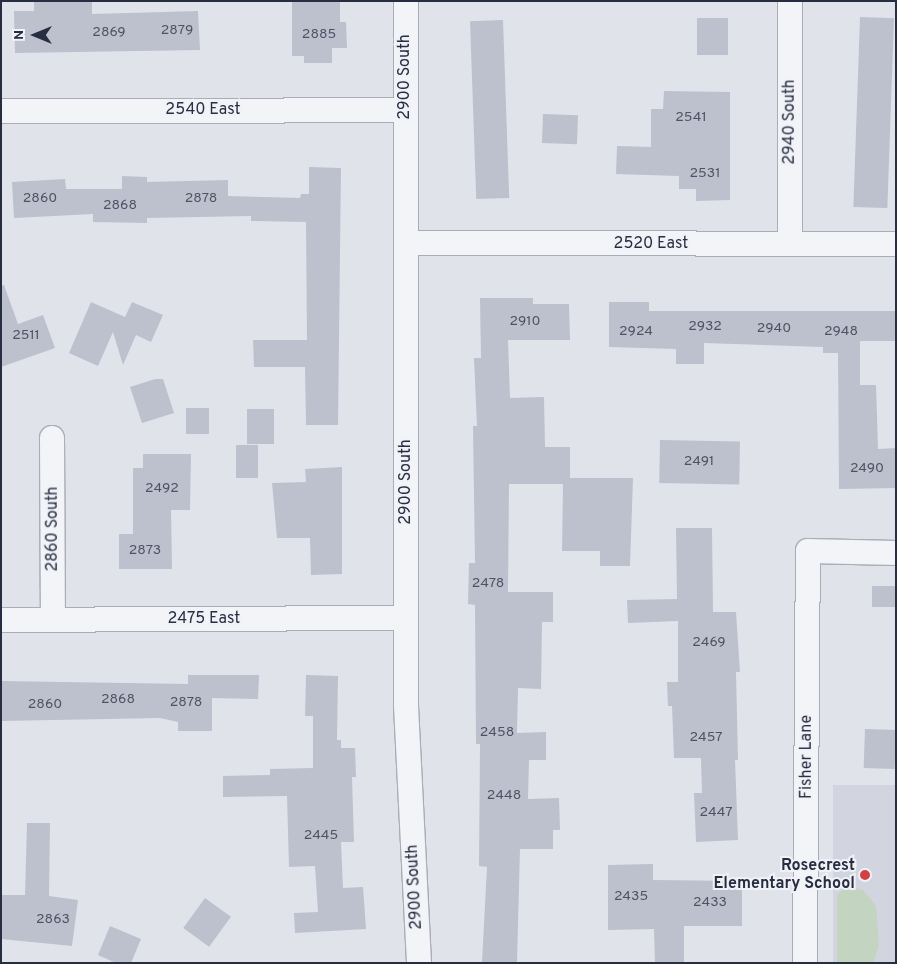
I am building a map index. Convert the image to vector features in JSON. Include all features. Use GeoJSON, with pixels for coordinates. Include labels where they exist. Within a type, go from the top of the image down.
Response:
{"type":"FeatureCollection","features":[{"type":"Feature","properties":{"kind":"street","name":"2900 South"},"geometry":{"type":"LineString","coordinates":[[406,1],[406,618],[419,963]]}},
{"type":"Feature","properties":{"kind":"street","name":"2940 South"},"geometry":{"type":"LineString","coordinates":[[790,1],[790,244]]}},
{"type":"Feature","properties":{"kind":"street","name":"2540 East"},"geometry":{"type":"LineString","coordinates":[[1,111],[405,110]]}},
{"type":"Feature","properties":{"kind":"street","name":"2520 East"},"geometry":{"type":"LineString","coordinates":[[406,243],[896,244]]}},
{"type":"Feature","properties":{"kind":"street","name":"2860 South"},"geometry":{"type":"LineString","coordinates":[[52,438],[53,620]]}},
{"type":"Feature","properties":{"kind":"street","name":"Fisher Lane"},"geometry":{"type":"LineString","coordinates":[[805,963],[808,551],[896,553]]}},
{"type":"Feature","properties":{"kind":"street","name":"2475 East"},"geometry":{"type":"LineString","coordinates":[[1,620],[406,618]]}},
{"type":"Feature","properties":{"kind":"shaded area","name":"Rosecrest Elementary School"},"geometry":{"type":"Polygon","coordinates":[[[833,785],[896,785],[896,963],[833,963],[833,785]]]}},
{"type":"Feature","properties":{"kind":"green space"},"geometry":{"type":"Polygon","coordinates":[[[846,886],[863,890],[876,906],[879,945],[873,963],[837,963],[837,895],[846,886]]]}},
{"type":"Feature","properties":{"kind":"building"},"geometry":{"type":"Polygon","coordinates":[[[34,1],[92,1],[92,14],[198,11],[200,50],[15,53],[14,11],[34,11],[34,1]]]}},
{"type":"Feature","properties":{"kind":"building"},"geometry":{"type":"Polygon","coordinates":[[[292,1],[340,1],[340,22],[346,22],[347,48],[332,48],[332,63],[304,63],[304,56],[292,56],[292,1]]]}},
{"type":"Feature","properties":{"kind":"building"},"geometry":{"type":"Polygon","coordinates":[[[860,17],[894,18],[887,208],[853,207],[860,17]]]}},
{"type":"Feature","properties":{"kind":"building"},"geometry":{"type":"Polygon","coordinates":[[[697,18],[728,18],[728,55],[697,55],[697,18]]]}},
{"type":"Feature","properties":{"kind":"building"},"geometry":{"type":"Polygon","coordinates":[[[503,20],[509,198],[476,199],[470,21],[503,20]]]}},
{"type":"Feature","properties":{"kind":"building"},"geometry":{"type":"Polygon","coordinates":[[[664,91],[730,92],[730,200],[696,201],[696,189],[679,189],[679,176],[616,174],[617,146],[651,147],[651,109],[663,109],[664,91]]]}},
{"type":"Feature","properties":{"kind":"building"},"geometry":{"type":"Polygon","coordinates":[[[543,114],[578,115],[577,144],[542,143],[543,114]]]}},
{"type":"Feature","properties":{"kind":"building"},"geometry":{"type":"Polygon","coordinates":[[[309,167],[341,168],[338,425],[306,425],[305,367],[254,367],[253,340],[307,340],[306,222],[251,221],[251,216],[147,218],[147,223],[93,222],[93,214],[14,218],[12,182],[65,179],[66,189],[122,189],[122,176],[147,177],[147,182],[228,180],[228,196],[300,198],[301,194],[309,194],[309,167]]]}},
{"type":"Feature","properties":{"kind":"building"},"geometry":{"type":"Polygon","coordinates":[[[4,285],[18,324],[43,315],[55,348],[1,367],[1,286],[4,285]]]}},
{"type":"Feature","properties":{"kind":"building"},"geometry":{"type":"Polygon","coordinates":[[[480,298],[533,298],[533,304],[569,304],[570,340],[508,340],[510,398],[544,397],[545,447],[570,447],[570,478],[633,478],[630,566],[600,566],[600,551],[562,551],[563,484],[509,484],[508,592],[553,592],[553,622],[542,622],[541,689],[518,688],[517,733],[546,732],[546,760],[529,760],[528,799],[559,798],[560,830],[553,830],[553,849],[520,849],[517,963],[482,962],[487,867],[479,866],[480,744],[476,744],[475,605],[468,604],[469,563],[475,563],[473,426],[477,426],[474,358],[481,358],[480,298]]]}},
{"type":"Feature","properties":{"kind":"building"},"geometry":{"type":"Polygon","coordinates":[[[91,302],[125,317],[132,302],[163,315],[151,342],[136,335],[123,365],[113,332],[98,366],[69,353],[91,302]]]}},
{"type":"Feature","properties":{"kind":"building"},"geometry":{"type":"Polygon","coordinates":[[[609,302],[649,302],[649,311],[896,311],[896,341],[860,341],[860,385],[876,385],[878,449],[896,448],[896,488],[839,489],[838,353],[823,353],[823,347],[704,343],[704,364],[676,364],[676,349],[609,347],[609,302]]]}},
{"type":"Feature","properties":{"kind":"building"},"geometry":{"type":"Polygon","coordinates":[[[155,379],[163,379],[174,413],[142,423],[130,387],[155,379]]]}},
{"type":"Feature","properties":{"kind":"building"},"geometry":{"type":"Polygon","coordinates":[[[186,408],[209,408],[209,434],[186,434],[186,408]]]}},
{"type":"Feature","properties":{"kind":"building"},"geometry":{"type":"Polygon","coordinates":[[[247,409],[274,409],[274,444],[247,444],[247,409]]]}},
{"type":"Feature","properties":{"kind":"building"},"geometry":{"type":"Polygon","coordinates":[[[660,440],[740,441],[739,484],[659,483],[660,440]]]}},
{"type":"Feature","properties":{"kind":"building"},"geometry":{"type":"Polygon","coordinates":[[[236,445],[258,445],[258,478],[236,478],[236,445]]]}},
{"type":"Feature","properties":{"kind":"building"},"geometry":{"type":"Polygon","coordinates":[[[143,454],[191,454],[190,510],[171,510],[172,569],[119,569],[119,534],[133,534],[133,468],[143,468],[143,454]]]}},
{"type":"Feature","properties":{"kind":"building"},"geometry":{"type":"Polygon","coordinates":[[[342,467],[342,574],[311,575],[310,538],[277,538],[272,483],[306,482],[305,469],[342,467]]]}},
{"type":"Feature","properties":{"kind":"building"},"geometry":{"type":"Polygon","coordinates":[[[676,528],[712,528],[713,612],[736,612],[740,672],[736,672],[738,760],[735,760],[738,840],[696,842],[694,793],[702,793],[701,758],[674,758],[672,706],[668,706],[667,682],[678,682],[678,621],[628,623],[627,600],[677,599],[676,528]]]}},
{"type":"Feature","properties":{"kind":"building"},"geometry":{"type":"Polygon","coordinates":[[[872,586],[896,586],[896,607],[872,607],[872,586]]]}},
{"type":"Feature","properties":{"kind":"building"},"geometry":{"type":"Polygon","coordinates":[[[188,675],[259,675],[258,699],[212,698],[212,731],[178,731],[178,722],[160,718],[1,721],[1,681],[188,684],[188,675]]]}},
{"type":"Feature","properties":{"kind":"building"},"geometry":{"type":"Polygon","coordinates":[[[306,675],[338,676],[337,740],[341,740],[341,748],[355,748],[356,777],[352,777],[354,842],[341,842],[343,888],[363,887],[366,929],[295,933],[294,913],[318,912],[315,866],[289,867],[287,796],[223,797],[223,776],[270,775],[270,769],[313,768],[313,716],[305,716],[306,675]]]}},
{"type":"Feature","properties":{"kind":"building"},"geometry":{"type":"Polygon","coordinates":[[[865,729],[896,730],[895,769],[864,768],[865,729]]]}},
{"type":"Feature","properties":{"kind":"building"},"geometry":{"type":"Polygon","coordinates":[[[27,823],[50,823],[49,896],[78,900],[72,946],[1,939],[1,895],[25,895],[27,823]]]}},
{"type":"Feature","properties":{"kind":"building"},"geometry":{"type":"Polygon","coordinates":[[[653,864],[653,880],[742,881],[742,926],[684,926],[684,963],[655,963],[654,929],[608,930],[608,865],[653,864]]]}},
{"type":"Feature","properties":{"kind":"building"},"geometry":{"type":"Polygon","coordinates":[[[205,898],[231,917],[209,947],[183,928],[205,898]]]}},
{"type":"Feature","properties":{"kind":"building"},"geometry":{"type":"Polygon","coordinates":[[[110,926],[141,939],[131,963],[116,963],[98,955],[110,926]]]}},
{"type":"Feature","properties":{"kind":"place","name":"Rosecrest Elementary School"},"geometry":{"type":"Point","coordinates":[865,875]}}]}
